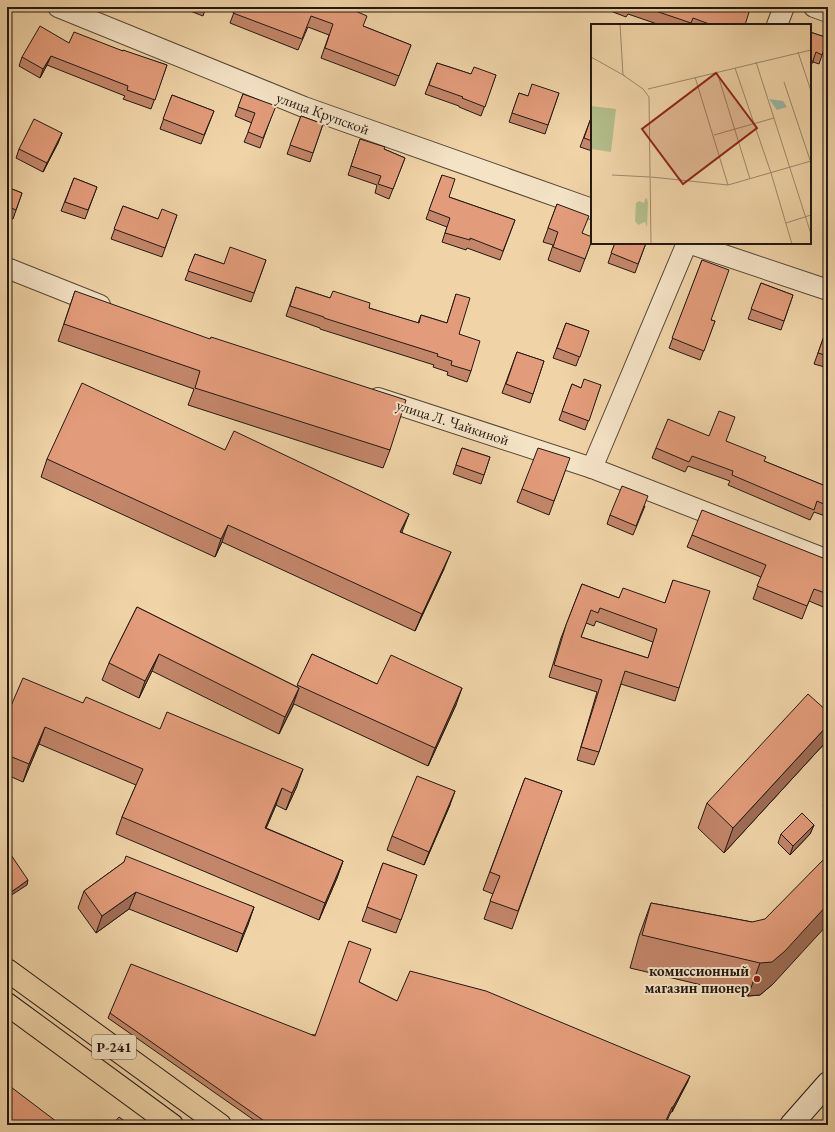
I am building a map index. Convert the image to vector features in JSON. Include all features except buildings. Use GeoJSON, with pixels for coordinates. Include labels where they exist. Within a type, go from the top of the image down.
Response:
{"type":"FeatureCollection","features":[{"type":"Feature","properties":{"kind":"highway","name":"Р-241"},"geometry":{"type":"LineString","coordinates":[[7,970],[220,1125]]}},
{"type":"Feature","properties":{"kind":"highway","name":"Р-241"},"geometry":{"type":"LineString","coordinates":[[7,1004],[172,1125]]}},
{"type":"Feature","properties":{"kind":"main road"},"geometry":{"type":"LineString","coordinates":[[791,1125],[828,1083]]}},
{"type":"Feature","properties":{"kind":"street","name":"улица Крупской"},"geometry":{"type":"LineString","coordinates":[[58,7],[304,107],[591,209]]}},
{"type":"Feature","properties":{"kind":"street"},"geometry":{"type":"LineString","coordinates":[[777,24],[784,7]]}},
{"type":"Feature","properties":{"kind":"street"},"geometry":{"type":"LineString","coordinates":[[814,7],[828,12]]}},
{"type":"Feature","properties":{"kind":"street"},"geometry":{"type":"LineString","coordinates":[[592,468],[688,244]]}},
{"type":"Feature","properties":{"kind":"street"},"geometry":{"type":"LineString","coordinates":[[691,244],[828,290]]}},
{"type":"Feature","properties":{"kind":"street"},"geometry":{"type":"LineString","coordinates":[[7,268],[117,312]]}},
{"type":"Feature","properties":{"kind":"street","name":"улица Л. Чайкиной"},"geometry":{"type":"LineString","coordinates":[[358,392],[592,468],[828,560]]}},
{"type":"Feature","properties":{"kind":"place","name":"комиссионный магазин пионер"},"geometry":{"type":"Point","coordinates":[757,979]}}]}
